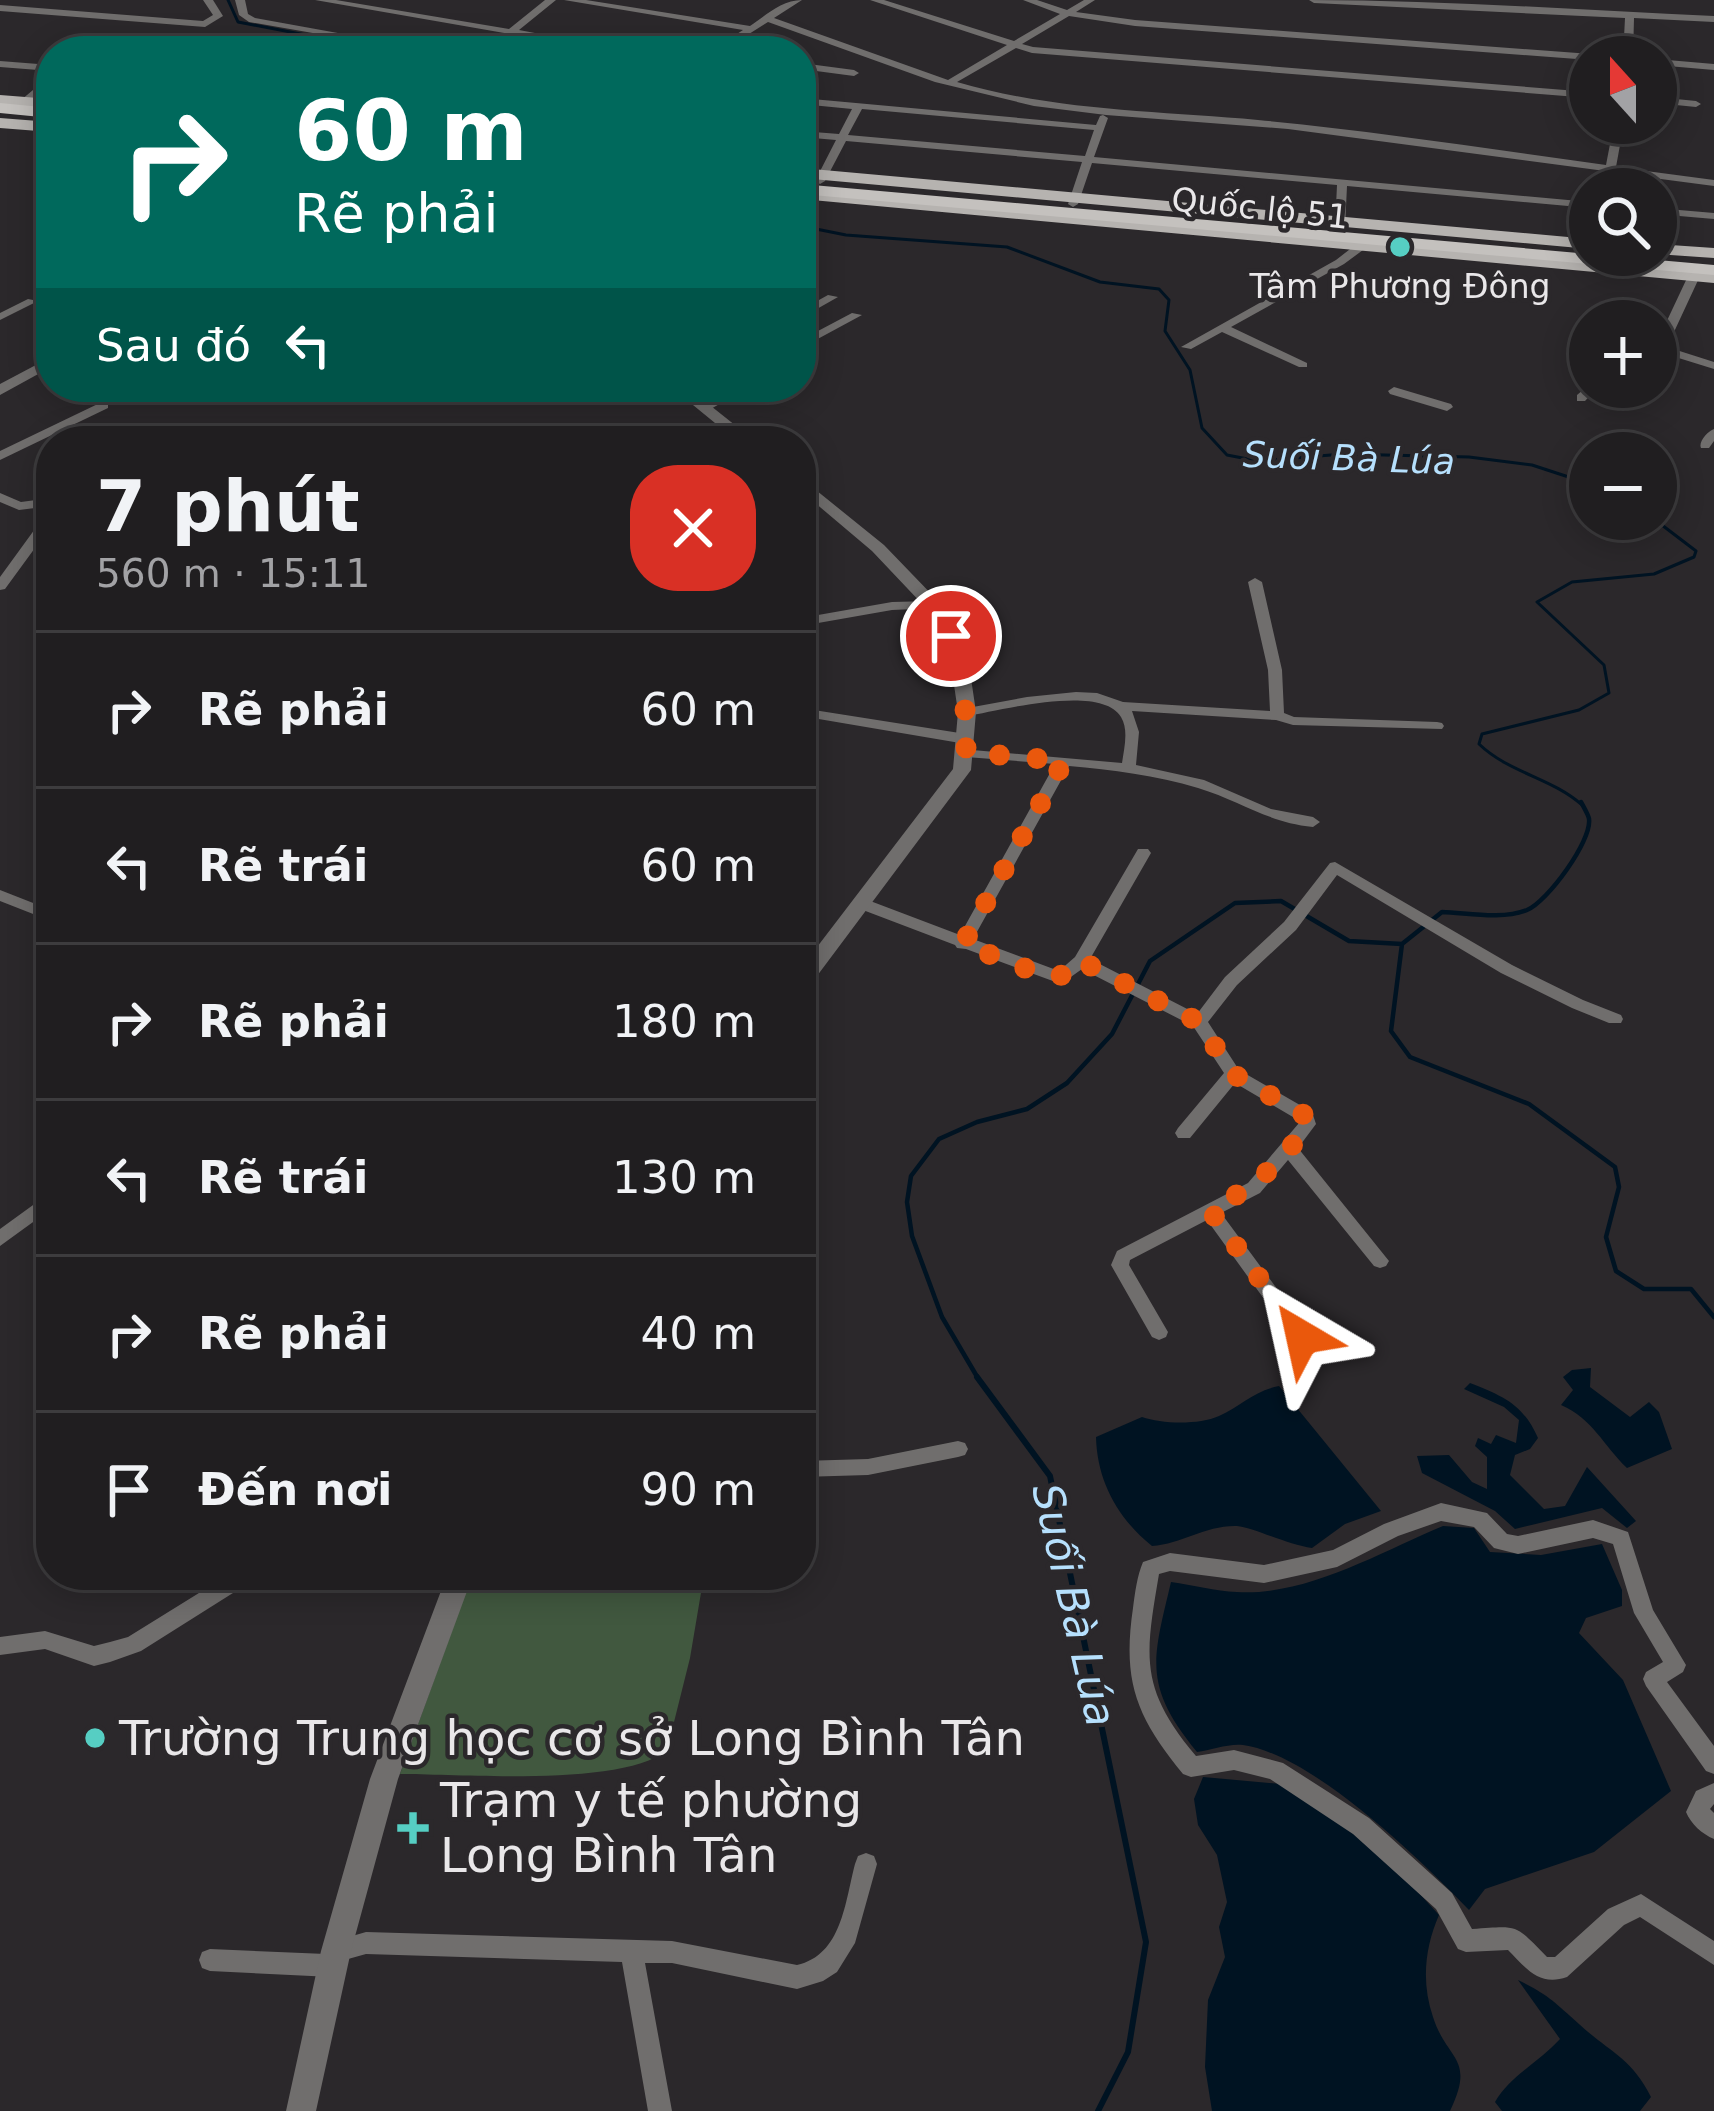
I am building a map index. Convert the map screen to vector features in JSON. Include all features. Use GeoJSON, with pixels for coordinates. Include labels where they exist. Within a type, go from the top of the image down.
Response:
{"type":"FeatureCollection","features":[{"type":"Feature","properties":{"kind":"highway","name":"Quốc lộ 51"},"geometry":{"type":"LineString","coordinates":[[816,177],[1569,246]]}},
{"type":"Feature","properties":{"kind":"highway"},"geometry":{"type":"LineString","coordinates":[[1677,255],[1714,256]]}},
{"type":"Feature","properties":{"kind":"highway","name":"Quốc lộ 51"},"geometry":{"type":"LineString","coordinates":[[1677,270],[1714,274]]}},
{"type":"Feature","properties":{"kind":"main road"},"geometry":{"type":"LineString","coordinates":[[0,112],[24,102],[36,108]]}},
{"type":"Feature","properties":{"kind":"main road"},"geometry":{"type":"LineString","coordinates":[[0,112],[36,115]]}},
{"type":"Feature","properties":{"kind":"main road","name":"Quốc lộ 51"},"geometry":{"type":"LineString","coordinates":[[816,193],[1569,259]]}},
{"type":"Feature","properties":{"kind":"main road"},"geometry":{"type":"LineString","coordinates":[[1677,252],[1714,256]]}},
{"type":"Feature","properties":{"kind":"main road","name":"Quốc lộ 51"},"geometry":{"type":"LineString","coordinates":[[1677,273],[1714,274]]}},
{"type":"Feature","properties":{"kind":"street"},"geometry":{"type":"LineString","coordinates":[[0,24],[28,0]]}},
{"type":"Feature","properties":{"kind":"street"},"geometry":{"type":"LineString","coordinates":[[110,16],[128,0]]}},
{"type":"Feature","properties":{"kind":"street"},"geometry":{"type":"LineString","coordinates":[[0,8],[209,24],[218,16],[208,0]]}},
{"type":"Feature","properties":{"kind":"street"},"geometry":{"type":"LineString","coordinates":[[240,0],[244,15],[252,20],[345,36]]}},
{"type":"Feature","properties":{"kind":"street"},"geometry":{"type":"LineString","coordinates":[[320,0],[535,36]]}},
{"type":"Feature","properties":{"kind":"street"},"geometry":{"type":"LineString","coordinates":[[511,32],[551,0]]}},
{"type":"Feature","properties":{"kind":"street"},"geometry":{"type":"LineString","coordinates":[[569,0],[748,28]]}},
{"type":"Feature","properties":{"kind":"street"},"geometry":{"type":"LineString","coordinates":[[737,36],[796,0]]}},
{"type":"Feature","properties":{"kind":"street"},"geometry":{"type":"LineString","coordinates":[[875,0],[1009,45],[1569,93]]}},
{"type":"Feature","properties":{"kind":"street"},"geometry":{"type":"LineString","coordinates":[[1028,0],[1070,14],[1135,23],[1569,55]]}},
{"type":"Feature","properties":{"kind":"street"},"geometry":{"type":"LineString","coordinates":[[949,83],[1090,0]]}},
{"type":"Feature","properties":{"kind":"street"},"geometry":{"type":"LineString","coordinates":[[1314,0],[1714,19]]}},
{"type":"Feature","properties":{"kind":"street"},"geometry":{"type":"LineString","coordinates":[[1629,36],[1630,14]]}},
{"type":"Feature","properties":{"kind":"street"},"geometry":{"type":"LineString","coordinates":[[764,18],[786,36]]}},
{"type":"Feature","properties":{"kind":"street"},"geometry":{"type":"LineString","coordinates":[[816,56],[1046,106],[1293,126],[1462,151],[1571,160],[1600,168]]}},
{"type":"Feature","properties":{"kind":"street"},"geometry":{"type":"LineString","coordinates":[[816,57],[854,73]]}},
{"type":"Feature","properties":{"kind":"street"},"geometry":{"type":"LineString","coordinates":[[0,64],[36,67]]}},
{"type":"Feature","properties":{"kind":"street"},"geometry":{"type":"LineString","coordinates":[[1677,64],[1714,67]]}},
{"type":"Feature","properties":{"kind":"street"},"geometry":{"type":"LineString","coordinates":[[24,102],[36,91]]}},
{"type":"Feature","properties":{"kind":"street"},"geometry":{"type":"LineString","coordinates":[[816,102],[1100,128]]}},
{"type":"Feature","properties":{"kind":"street"},"geometry":{"type":"LineString","coordinates":[[1677,102],[1696,104]]}},
{"type":"Feature","properties":{"kind":"street"},"geometry":{"type":"LineString","coordinates":[[816,172],[845,138],[858,106]]}},
{"type":"Feature","properties":{"kind":"street"},"geometry":{"type":"LineString","coordinates":[[1075,201],[1105,112]]}},
{"type":"Feature","properties":{"kind":"street"},"geometry":{"type":"LineString","coordinates":[[816,135],[1569,203]]}},
{"type":"Feature","properties":{"kind":"street"},"geometry":{"type":"LineString","coordinates":[[1677,179],[1714,183]]}},
{"type":"Feature","properties":{"kind":"street"},"geometry":{"type":"LineString","coordinates":[[1340,225],[1342,182]]}},
{"type":"Feature","properties":{"kind":"street"},"geometry":{"type":"LineString","coordinates":[[1677,212],[1714,215]]}},
{"type":"Feature","properties":{"kind":"street"},"geometry":{"type":"LineString","coordinates":[[1187,347],[1360,243]]}},
{"type":"Feature","properties":{"kind":"street"},"geometry":{"type":"LineString","coordinates":[[1677,310],[1694,276]]}},
{"type":"Feature","properties":{"kind":"street"},"geometry":{"type":"LineString","coordinates":[[816,306],[832,297]]}},
{"type":"Feature","properties":{"kind":"street"},"geometry":{"type":"LineString","coordinates":[[0,317],[32,301]]}},
{"type":"Feature","properties":{"kind":"street"},"geometry":{"type":"LineString","coordinates":[[816,337],[856,315]]}},
{"type":"Feature","properties":{"kind":"street"},"geometry":{"type":"LineString","coordinates":[[1221,327],[1303,365]]}},
{"type":"Feature","properties":{"kind":"street"},"geometry":{"type":"LineString","coordinates":[[1677,353],[1714,366]]}},
{"type":"Feature","properties":{"kind":"street"},"geometry":{"type":"LineString","coordinates":[[0,390],[36,370]]}},
{"type":"Feature","properties":{"kind":"street"},"geometry":{"type":"LineString","coordinates":[[1394,391],[1447,407]]}},
{"type":"Feature","properties":{"kind":"street"},"geometry":{"type":"LineString","coordinates":[[698,402],[728,426]]}},
{"type":"Feature","properties":{"kind":"street"},"geometry":{"type":"LineString","coordinates":[[705,407],[714,402]]}},
{"type":"Feature","properties":{"kind":"street"},"geometry":{"type":"LineString","coordinates":[[61,426],[104,405]]}},
{"type":"Feature","properties":{"kind":"street"},"geometry":{"type":"LineString","coordinates":[[0,456],[36,438]]}},
{"type":"Feature","properties":{"kind":"street"},"geometry":{"type":"LineString","coordinates":[[0,497],[36,519]]}},
{"type":"Feature","properties":{"kind":"street"},"geometry":{"type":"LineString","coordinates":[[816,498],[878,548],[932,605],[959,658],[967,712],[962,770],[816,962]]}},
{"type":"Feature","properties":{"kind":"street"},"geometry":{"type":"LineString","coordinates":[[19,506],[36,504]]}},
{"type":"Feature","properties":{"kind":"street"},"geometry":{"type":"LineString","coordinates":[[0,586],[36,543]]}},
{"type":"Feature","properties":{"kind":"street"},"geometry":{"type":"LineString","coordinates":[[1255,582],[1275,670],[1277,716]]}},
{"type":"Feature","properties":{"kind":"street"},"geometry":{"type":"LineString","coordinates":[[816,619],[892,606],[932,605]]}},
{"type":"Feature","properties":{"kind":"street"},"geometry":{"type":"LineString","coordinates":[[967,712],[1089,696],[1122,706],[1277,716],[1293,722],[1437,726]]}},
{"type":"Feature","properties":{"kind":"street"},"geometry":{"type":"LineString","coordinates":[[1122,706],[1133,734],[1128,769]]}},
{"type":"Feature","properties":{"kind":"street"},"geometry":{"type":"LineString","coordinates":[[816,715],[966,746],[1128,769],[1213,788],[1269,817],[1313,822]]}},
{"type":"Feature","properties":{"kind":"street"},"geometry":{"type":"LineString","coordinates":[[963,944],[1064,761]]}},
{"type":"Feature","properties":{"kind":"street"},"geometry":{"type":"LineString","coordinates":[[860,903],[1045,976],[1070,975],[1143,853]]}},
{"type":"Feature","properties":{"kind":"street"},"geometry":{"type":"LineString","coordinates":[[1199,1022],[1231,981],[1290,926],[1335,867],[1527,983],[1615,1019]]}},
{"type":"Feature","properties":{"kind":"street"},"geometry":{"type":"LineString","coordinates":[[0,895],[36,910]]}},
{"type":"Feature","properties":{"kind":"street"},"geometry":{"type":"LineString","coordinates":[[1081,961],[1199,1022],[1233,1074],[1306,1116],[1308,1124],[1254,1187],[1121,1261],[1159,1332]]}},
{"type":"Feature","properties":{"kind":"street"},"geometry":{"type":"LineString","coordinates":[[1184,1132],[1233,1074]]}},
{"type":"Feature","properties":{"kind":"street"},"geometry":{"type":"LineString","coordinates":[[1290,1150],[1380,1261]]}},
{"type":"Feature","properties":{"kind":"street"},"geometry":{"type":"LineString","coordinates":[[1210,1210],[1302,1337]]}},
{"type":"Feature","properties":{"kind":"street"},"geometry":{"type":"LineString","coordinates":[[0,1239],[36,1211]]}},
{"type":"Feature","properties":{"kind":"street"},"geometry":{"type":"LineString","coordinates":[[816,1469],[868,1467],[958,1449]]}},
{"type":"Feature","properties":{"kind":"street"},"geometry":{"type":"LineString","coordinates":[[1714,1764],[1653,1679],[1676,1665],[1644,1612],[1621,1538],[1593,1529],[1518,1545],[1501,1541],[1480,1519],[1441,1512],[1336,1558],[1264,1574],[1170,1562],[1150,1568],[1136,1671],[1160,1731],[1191,1767],[1234,1760],[1275,1770],[1361,1826],[1444,1901],[1466,1941],[1513,1938],[1542,1968],[1559,1969],[1616,1917],[1641,1905],[1714,1954]]}},
{"type":"Feature","properties":{"kind":"street"},"geometry":{"type":"LineString","coordinates":[[0,1646],[45,1640],[94,1656],[110,1652],[134,1644],[221,1590]]}},
{"type":"Feature","properties":{"kind":"street"},"geometry":{"type":"LineString","coordinates":[[301,2111],[334,1958],[384,1779],[454,1590]]}},
{"type":"Feature","properties":{"kind":"street"},"geometry":{"type":"LineString","coordinates":[[1714,1793],[1704,1798],[1697,1811],[1714,1828]]}},
{"type":"Feature","properties":{"kind":"street"},"geometry":{"type":"LineString","coordinates":[[210,1960],[334,1958],[366,1943],[672,1952],[797,1977],[813,1976],[830,1967],[841,1952],[866,1864]]}},
{"type":"Feature","properties":{"kind":"street"},"geometry":{"type":"LineString","coordinates":[[632,1951],[660,2111]]}},
{"type":"Feature","properties":{"kind":"green space"},"geometry":{"type":"Polygon","coordinates":[[[467,1590],[701,1590],[667,1750],[646,1762],[579,1774],[400,1774],[467,1590]]]}},
{"type":"Feature","properties":{"kind":"water"},"geometry":{"type":"Polygon","coordinates":[[[1591,1368],[1590,1387],[1630,1417],[1649,1402],[1659,1412],[1672,1449],[1627,1468],[1590,1425],[1561,1405],[1573,1390],[1563,1377],[1572,1370],[1591,1368]]]}},
{"type":"Feature","properties":{"kind":"water"},"geometry":{"type":"Polygon","coordinates":[[[1470,1383],[1511,1403],[1532,1426],[1538,1438],[1530,1449],[1515,1455],[1510,1475],[1544,1509],[1565,1506],[1587,1467],[1636,1521],[1627,1528],[1602,1508],[1515,1529],[1495,1511],[1422,1473],[1417,1456],[1449,1455],[1472,1482],[1487,1489],[1487,1457],[1475,1446],[1478,1438],[1491,1444],[1496,1435],[1516,1443],[1519,1420],[1504,1407],[1464,1389],[1470,1383]]]}},
{"type":"Feature","properties":{"kind":"water"},"geometry":{"type":"Polygon","coordinates":[[[1279,1386],[1381,1511],[1345,1524],[1312,1548],[1237,1526],[1152,1546],[1112,1498],[1100,1469],[1096,1437],[1142,1417],[1181,1422],[1211,1419],[1279,1386]]]}},
{"type":"Feature","properties":{"kind":"water"},"geometry":{"type":"Polygon","coordinates":[[[1443,1526],[1474,1528],[1490,1552],[1541,1555],[1602,1544],[1622,1590],[1622,1606],[1586,1618],[1579,1633],[1623,1680],[1671,1791],[1594,1852],[1485,1889],[1469,1910],[1364,1812],[1301,1768],[1243,1745],[1197,1752],[1167,1708],[1157,1671],[1171,1582],[1237,1592],[1290,1587],[1343,1570],[1443,1526]]]}},
{"type":"Feature","properties":{"kind":"water"},"geometry":{"type":"Polygon","coordinates":[[[1203,1777],[1293,1785],[1397,1869],[1439,1915],[1430,1940],[1426,1978],[1433,2017],[1460,2069],[1450,2111],[1212,2111],[1205,2067],[1208,2000],[1225,1957],[1219,1927],[1227,1902],[1217,1855],[1198,1825],[1194,1799],[1203,1777]]]}},
{"type":"Feature","properties":{"kind":"water"},"geometry":{"type":"Polygon","coordinates":[[[1518,1980],[1551,1999],[1627,2064],[1651,2097],[1640,2111],[1502,2111],[1495,2102],[1501,2093],[1560,2039],[1518,1980]]]}},
{"type":"Feature","properties":{"kind":"waterway","name":"Suối Bà Lúa"},"geometry":{"type":"LineString","coordinates":[[228,0],[238,22],[311,36]]}},
{"type":"Feature","properties":{"kind":"waterway","name":"Suối Bà Lúa"},"geometry":{"type":"LineString","coordinates":[[816,229],[1007,247],[1100,282],[1159,289],[1169,300],[1165,331],[1190,370],[1202,428],[1227,455],[1258,461],[1343,454],[1469,457],[1532,465],[1569,477]]}},
{"type":"Feature","properties":{"kind":"waterway","name":"Suối Bà Lúa"},"geometry":{"type":"LineString","coordinates":[[1582,805],[1491,754],[1479,744],[1482,734],[1579,710],[1609,693],[1604,665],[1537,602],[1572,582],[1654,574],[1694,557],[1696,551],[1677,537]]}},
{"type":"Feature","properties":{"kind":"waterway","name":"Suối Bà Lúa"},"geometry":{"type":"LineString","coordinates":[[1402,944],[1442,912],[1496,915],[1536,905],[1567,870],[1583,841],[1589,819],[1581,802]]}},
{"type":"Feature","properties":{"kind":"waterway","name":"Suối Bà Lúa"},"geometry":{"type":"LineString","coordinates":[[978,1379],[942,1317],[912,1236],[907,1202],[911,1176],[939,1139],[977,1122],[1027,1109],[1067,1083],[1112,1034],[1150,961],[1235,903],[1281,901],[1349,941],[1402,944]]}},
{"type":"Feature","properties":{"kind":"waterway"},"geometry":{"type":"LineString","coordinates":[[1402,944],[1391,1031],[1410,1057],[1529,1104],[1615,1167],[1619,1187],[1606,1237],[1616,1271],[1644,1289],[1691,1289],[1714,1317]]}},
{"type":"Feature","properties":{"kind":"waterway","name":"Suối Bà Lúa"},"geometry":{"type":"LineString","coordinates":[[978,1379],[1050,1476],[1146,1942],[1128,2052],[1098,2111]]}},
{"type":"Feature","properties":{"kind":"place","name":"Tâm Phương Đông"},"geometry":{"type":"Point","coordinates":[1400,247]}},
{"type":"Feature","properties":{"kind":"place","name":"Trường Trung học cơ sở Long Bình Tân"},"geometry":{"type":"Point","coordinates":[95,1738]}},
{"type":"Feature","properties":{"kind":"place","name":"Trạm y tế phường Long Bình Tân"},"geometry":{"type":"Point","coordinates":[413,1828]}},
{"type":"Feature","properties":{"kind":"route"},"geometry":{"type":"LineString","coordinates":[[951,636],[967,712],[966,752],[1064,761],[963,944],[1045,976],[1070,975],[1081,961],[1144,992],[1199,1022],[1233,1074],[1306,1116],[1308,1124],[1280,1162],[1254,1187],[1210,1210],[1302,1337]]}}]}
